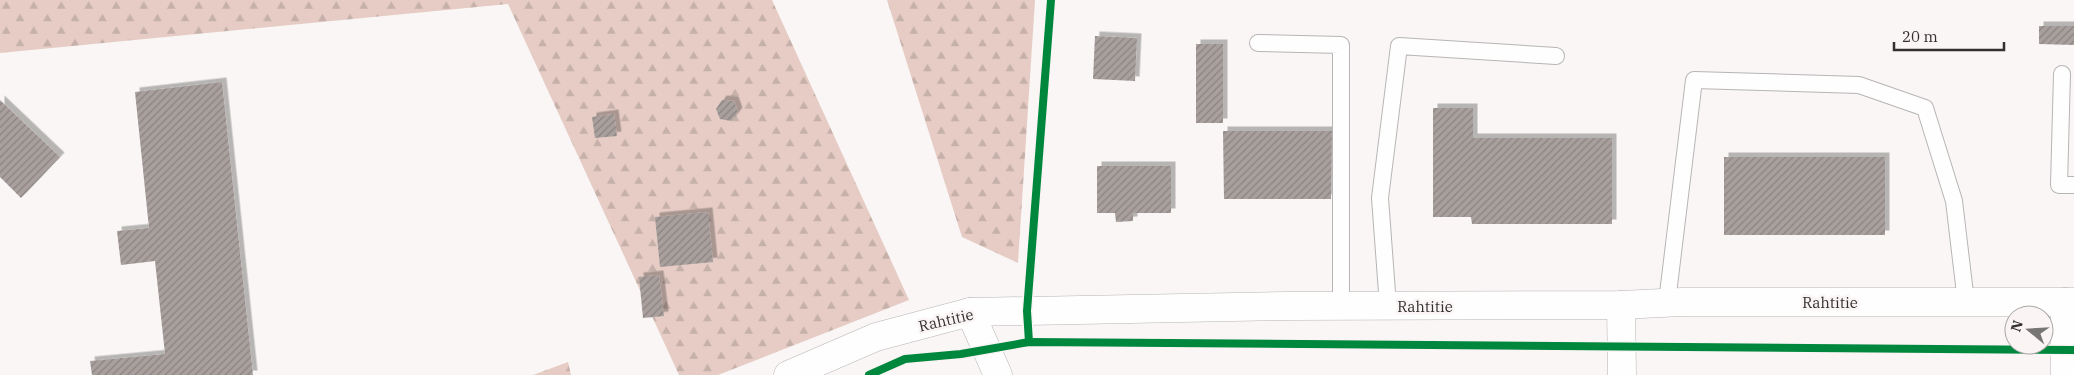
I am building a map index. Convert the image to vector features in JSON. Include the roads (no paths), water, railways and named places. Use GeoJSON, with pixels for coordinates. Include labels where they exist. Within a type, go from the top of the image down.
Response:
{"type":"FeatureCollection","features":[{"type":"Feature","properties":{"kind":"street","name":"Rahtitie"},"geometry":{"type":"LineString","coordinates":[[788,375],[876,337],[970,312],[1341,306],[1621,305],[1667,302],[2069,302]]}},
{"type":"Feature","properties":{"kind":"street"},"geometry":{"type":"LineString","coordinates":[[2065,375],[2069,302]]}},
{"type":"Feature","properties":{"kind":"street"},"geometry":{"type":"LineString","coordinates":[[1621,305],[1622,375]]}},
{"type":"Feature","properties":{"kind":"street"},"geometry":{"type":"LineString","coordinates":[[970,312],[998,375]]}},
{"type":"Feature","properties":{"kind":"lane"},"geometry":{"type":"LineString","coordinates":[[1258,43],[1341,45],[1341,306]]}},
{"type":"Feature","properties":{"kind":"lane"},"geometry":{"type":"LineString","coordinates":[[1388,306],[1380,198],[1399,46],[1556,56]]}},
{"type":"Feature","properties":{"kind":"lane"},"geometry":{"type":"LineString","coordinates":[[2062,74],[2059,185],[2074,185]]}},
{"type":"Feature","properties":{"kind":"lane"},"geometry":{"type":"LineString","coordinates":[[1667,302],[1694,80],[1860,85],[1925,108],[1954,201],[1966,302]]}}]}
